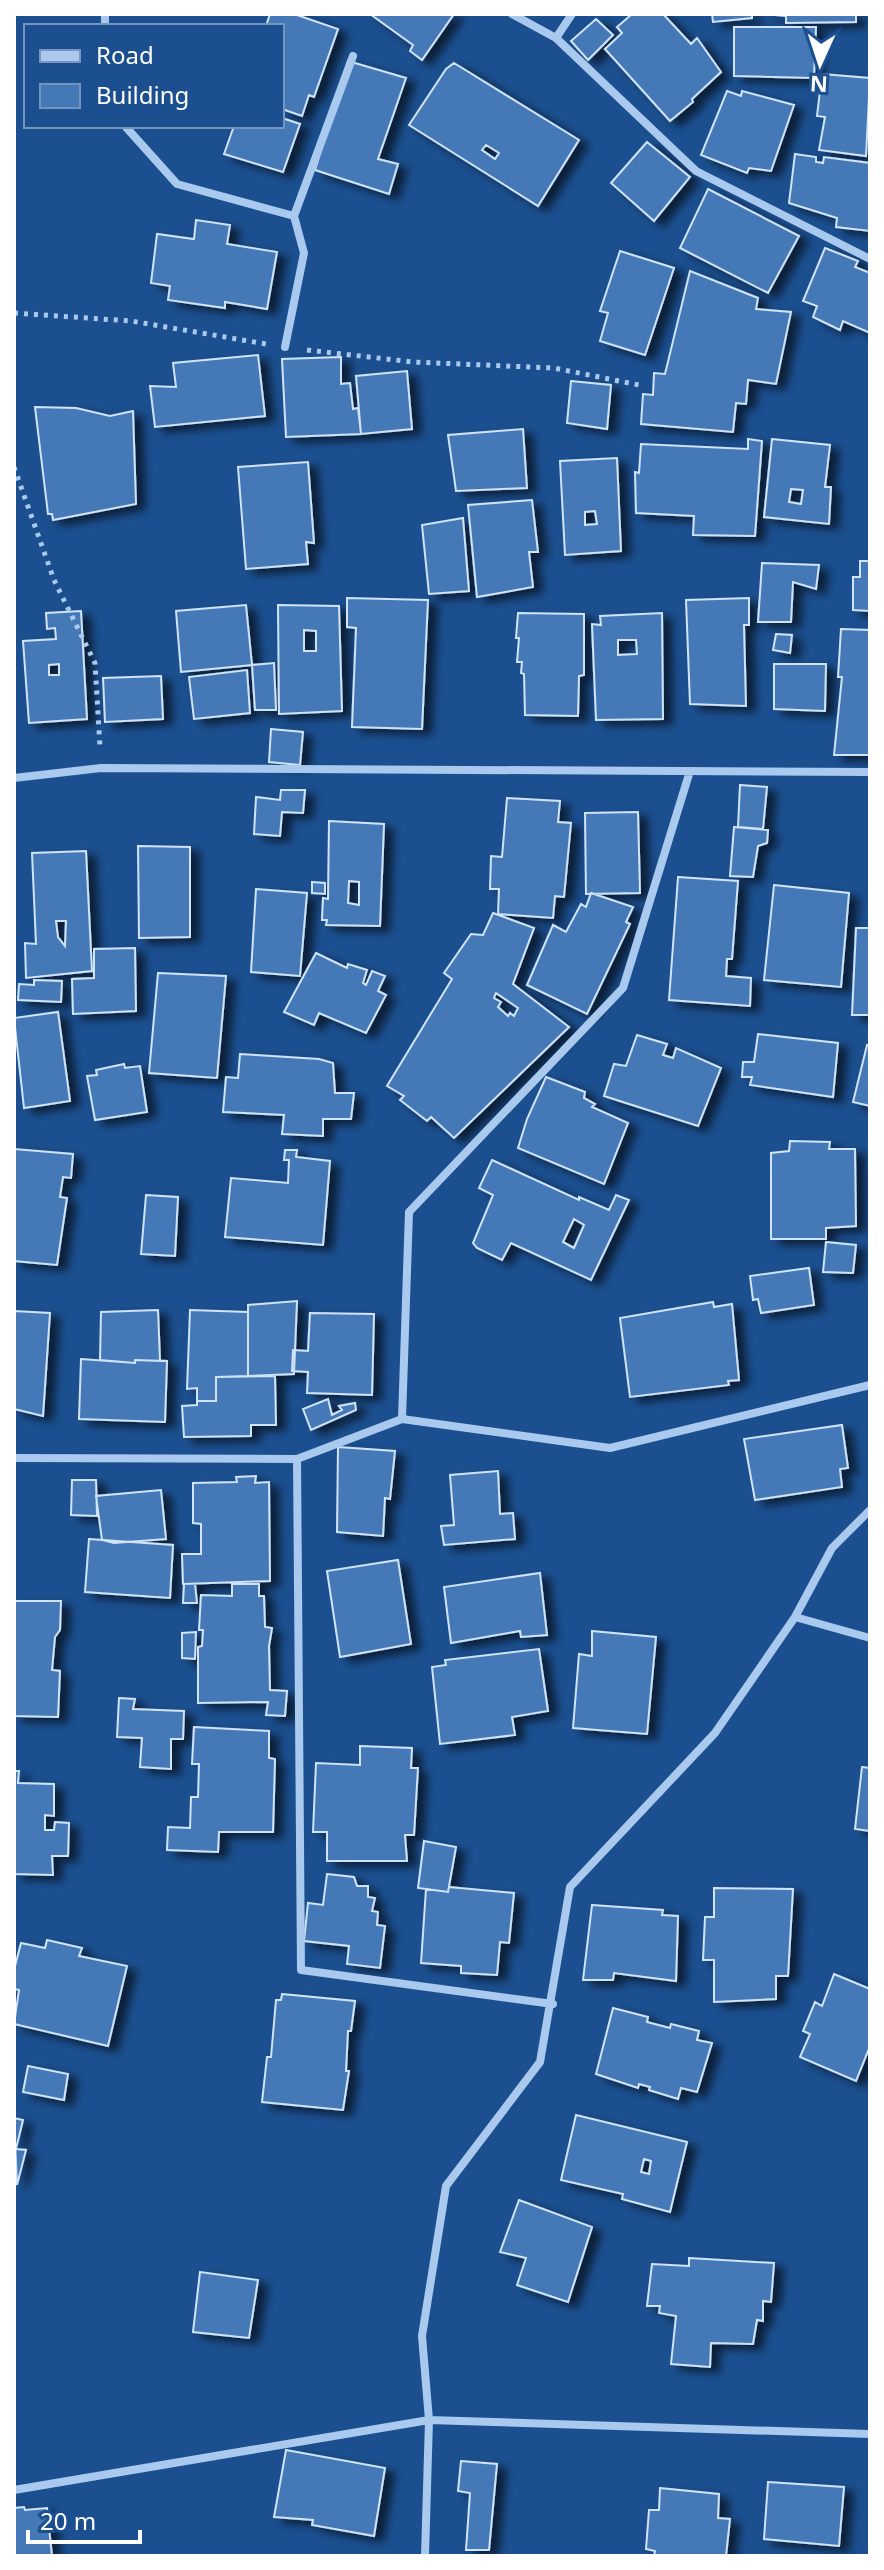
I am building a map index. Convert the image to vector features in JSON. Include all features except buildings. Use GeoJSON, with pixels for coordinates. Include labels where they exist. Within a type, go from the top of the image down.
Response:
{"type":"FeatureCollection","features":[{"type":"Feature","properties":{"kind":"street"},"geometry":{"type":"LineString","coordinates":[[512,14],[556,38],[696,171],[870,259]]}},
{"type":"Feature","properties":{"kind":"street"},"geometry":{"type":"LineString","coordinates":[[556,38],[572,14]]}},
{"type":"Feature","properties":{"kind":"street"},"geometry":{"type":"LineString","coordinates":[[285,347],[304,253],[294,216],[353,56]]}},
{"type":"Feature","properties":{"kind":"street"},"geometry":{"type":"LineString","coordinates":[[127,128],[177,184],[294,216]]}},
{"type":"Feature","properties":{"kind":"street"},"geometry":{"type":"LineString","coordinates":[[14,778],[101,768],[870,772]]}},
{"type":"Feature","properties":{"kind":"street"},"geometry":{"type":"LineString","coordinates":[[402,1419],[409,1212],[623,988],[690,771]]}},
{"type":"Feature","properties":{"kind":"street"},"geometry":{"type":"LineString","coordinates":[[14,1458],[297,1459],[402,1419],[610,1448],[870,1385]]}},
{"type":"Feature","properties":{"kind":"street"},"geometry":{"type":"LineString","coordinates":[[297,1459],[301,1970],[553,2004]]}},
{"type":"Feature","properties":{"kind":"street"},"geometry":{"type":"LineString","coordinates":[[425,2556],[429,2420],[422,2336],[446,2186],[540,2062],[553,2004],[570,1887],[715,1733],[795,1617],[832,1548],[870,1510]]}},
{"type":"Feature","properties":{"kind":"street"},"geometry":{"type":"LineString","coordinates":[[795,1617],[870,1638]]}},
{"type":"Feature","properties":{"kind":"street"},"geometry":{"type":"LineString","coordinates":[[14,2490],[429,2420],[870,2434]]}},
{"type":"Feature","properties":{"kind":"path"},"geometry":{"type":"LineString","coordinates":[[14,313],[131,321],[285,347],[413,362],[554,368],[644,386]]}},
{"type":"Feature","properties":{"kind":"path"},"geometry":{"type":"LineString","coordinates":[[14,467],[54,580],[95,663],[101,768]]}}]}
